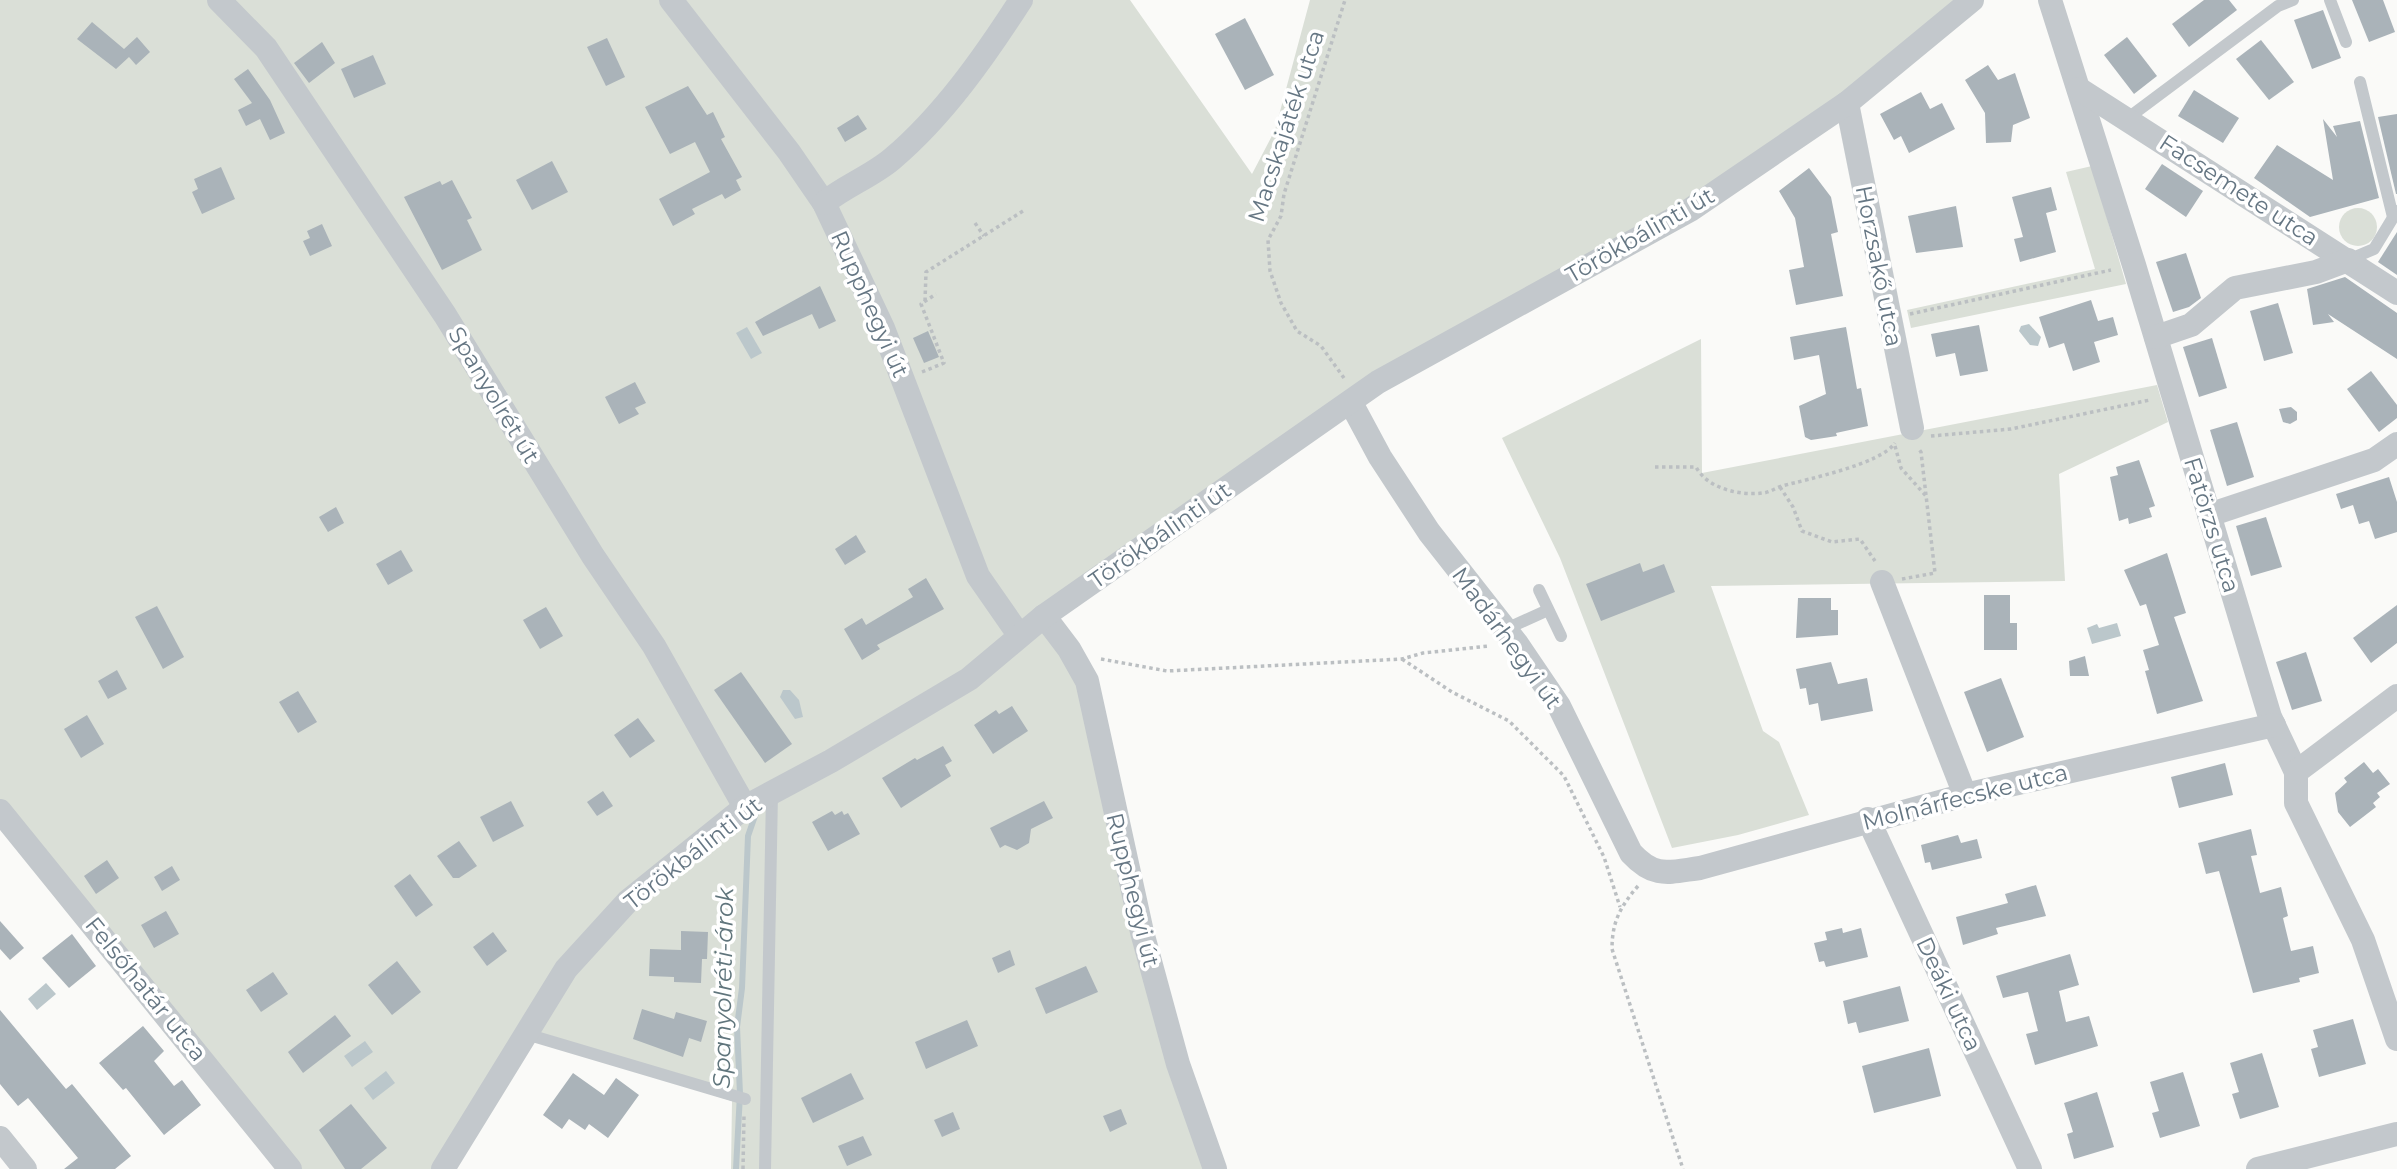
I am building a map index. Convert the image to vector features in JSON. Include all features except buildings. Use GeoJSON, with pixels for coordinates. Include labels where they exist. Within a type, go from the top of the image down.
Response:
{"type":"FeatureCollection","features":[{"type":"Feature","properties":{"kind":"street","name":"Spanyolrét út"},"geometry":{"type":"LineString","coordinates":[[219,0],[266,48],[445,316],[593,556],[654,646],[745,807]]}},
{"type":"Feature","properties":{"kind":"street","name":"Rupphegyi út"},"geometry":{"type":"LineString","coordinates":[[671,0],[789,152],[824,203],[904,379],[978,576],[1019,635]]}},
{"type":"Feature","properties":{"kind":"street"},"geometry":{"type":"LineString","coordinates":[[824,203],[890,160],[923,129],[968,75],[1021,0]]}},
{"type":"Feature","properties":{"kind":"street","name":"Törökbálinti út"},"geometry":{"type":"LineString","coordinates":[[443,1169],[566,969],[628,901],[745,807],[831,761],[969,679],[1044,616],[1384,379],[1690,210],[1847,103],[1972,0]]}},
{"type":"Feature","properties":{"kind":"street","name":"Fatörzs utca"},"geometry":{"type":"LineString","coordinates":[[2050,0],[2274,725],[2296,772],[2296,803],[2362,940],[2397,1039]]}},
{"type":"Feature","properties":{"kind":"street","name":"Facsemete utca"},"geometry":{"type":"LineString","coordinates":[[2079,89],[2397,293]]}},
{"type":"Feature","properties":{"kind":"street","name":"Horzsakő utca"},"geometry":{"type":"LineString","coordinates":[[1847,103],[1889,319],[1904,435]]}},
{"type":"Feature","properties":{"kind":"street"},"geometry":{"type":"LineString","coordinates":[[2156,337],[2191,325],[2235,288],[2316,272],[2348,260]]}},
{"type":"Feature","properties":{"kind":"street","name":"Madárhegyi út"},"geometry":{"type":"LineString","coordinates":[[1351,403],[1380,457],[1429,532],[1511,636],[1559,706],[1631,853],[1643,866],[1658,873]]}},
{"type":"Feature","properties":{"kind":"street"},"geometry":{"type":"LineString","coordinates":[[2209,515],[2374,460],[2397,444]]}},
{"type":"Feature","properties":{"kind":"street"},"geometry":{"type":"LineString","coordinates":[[1882,582],[1965,795]]}},
{"type":"Feature","properties":{"kind":"street","name":"Rupphegyi út"},"geometry":{"type":"LineString","coordinates":[[1044,616],[1069,649],[1087,681],[1142,932],[1178,1064],[1215,1169]]}},
{"type":"Feature","properties":{"kind":"street"},"geometry":{"type":"LineString","coordinates":[[2296,772],[2397,696]]}},
{"type":"Feature","properties":{"kind":"street","name":"Molnárfecske utca"},"geometry":{"type":"LineString","coordinates":[[1658,873],[1700,868],[1868,819],[2274,725]]}},
{"type":"Feature","properties":{"kind":"street","name":"Felsőhatár utca"},"geometry":{"type":"LineString","coordinates":[[0,811],[290,1169]]}},
{"type":"Feature","properties":{"kind":"street","name":"Deáki utca"},"geometry":{"type":"LineString","coordinates":[[1868,819],[2031,1169]]}},
{"type":"Feature","properties":{"kind":"street"},"geometry":{"type":"LineString","coordinates":[[2258,1169],[2397,1133]]}},
{"type":"Feature","properties":{"kind":"street"},"geometry":{"type":"LineString","coordinates":[[0,1138],[25,1169]]}},
{"type":"Feature","properties":{"kind":"lane"},"geometry":{"type":"LineString","coordinates":[[2128,118],[2278,6],[2293,0]]}},
{"type":"Feature","properties":{"kind":"lane"},"geometry":{"type":"LineString","coordinates":[[2330,0],[2346,42]]}},
{"type":"Feature","properties":{"kind":"lane"},"geometry":{"type":"LineString","coordinates":[[2348,260],[2374,249],[2395,214],[2360,82]]}},
{"type":"Feature","properties":{"kind":"lane"},"geometry":{"type":"LineString","coordinates":[[1539,590],[1561,636]]}},
{"type":"Feature","properties":{"kind":"lane"},"geometry":{"type":"LineString","coordinates":[[1511,636],[1548,610]]}},
{"type":"Feature","properties":{"kind":"lane"},"geometry":{"type":"LineString","coordinates":[[765,1169],[772,793]]}},
{"type":"Feature","properties":{"kind":"lane"},"geometry":{"type":"LineString","coordinates":[[526,1034],[739,1098]]}},
{"type":"Feature","properties":{"kind":"path","name":"Macskajáték utca"},"geometry":{"type":"LineString","coordinates":[[1345,0],[1284,194],[1281,216],[1268,240],[1269,271],[1281,303],[1297,331],[1321,346],[1348,385],[1351,403]]}},
{"type":"Feature","properties":{"kind":"path"},"geometry":{"type":"LineString","coordinates":[[925,301],[926,272],[1023,211]]}},
{"type":"Feature","properties":{"kind":"path"},"geometry":{"type":"LineString","coordinates":[[975,223],[984,236]]}},
{"type":"Feature","properties":{"kind":"path"},"geometry":{"type":"LineString","coordinates":[[1889,319],[2134,265]]}},
{"type":"Feature","properties":{"kind":"path"},"geometry":{"type":"LineString","coordinates":[[904,379],[944,363],[923,315],[921,304],[936,294]]}},
{"type":"Feature","properties":{"kind":"path"},"geometry":{"type":"LineString","coordinates":[[1656,467],[1696,467],[1700,476],[1711,483],[1737,491],[1763,493],[1831,475],[1904,435],[1927,436],[2011,429],[2173,395]]}},
{"type":"Feature","properties":{"kind":"path"},"geometry":{"type":"LineString","coordinates":[[1904,435],[1901,468],[1926,496]]}},
{"type":"Feature","properties":{"kind":"path"},"geometry":{"type":"LineString","coordinates":[[1780,487],[1793,507],[1802,531],[1832,542],[1860,539],[1880,568],[1882,582],[1935,573],[1922,452],[1904,435]]}},
{"type":"Feature","properties":{"kind":"path"},"geometry":{"type":"LineString","coordinates":[[1069,649],[1113,663],[1167,671],[1402,659],[1511,636]]}},
{"type":"Feature","properties":{"kind":"path"},"geometry":{"type":"LineString","coordinates":[[1402,659],[1452,692],[1509,721],[1564,776],[1604,857],[1620,907]]}},
{"type":"Feature","properties":{"kind":"path"},"geometry":{"type":"LineString","coordinates":[[1658,873],[1639,885],[1620,907],[1612,927],[1612,949],[1683,1169]]}},
{"type":"Feature","properties":{"kind":"path"},"geometry":{"type":"LineString","coordinates":[[739,1098],[743,1169]]}},
{"type":"Feature","properties":{"kind":"shaded area"},"geometry":{"type":"Polygon","coordinates":[[[0,0],[1130,0],[1252,174],[1275,130],[1310,0],[1972,0],[1847,103],[1378,382],[1044,616],[1069,649],[1215,1169],[731,1169],[732,1101],[535,1040],[446,1169],[290,1169],[0,811],[0,0]]]}},
{"type":"Feature","properties":{"kind":"shaded area"},"geometry":{"type":"Polygon","coordinates":[[[2092,166],[2126,284],[1911,328],[1907,310],[2095,269],[2066,172],[2092,166]]]}},
{"type":"Feature","properties":{"kind":"shaded area"},"geometry":{"type":"Polygon","coordinates":[[[2358,208],[2371,214],[2377,227],[2371,240],[2358,246],[2345,240],[2339,227],[2345,214],[2358,208]]]}},
{"type":"Feature","properties":{"kind":"shaded area"},"geometry":{"type":"Polygon","coordinates":[[[2029,324],[2041,337],[2038,346],[2030,345],[2019,331],[2021,326],[2029,324]]]}},
{"type":"Feature","properties":{"kind":"shaded area"},"geometry":{"type":"Polygon","coordinates":[[[747,327],[762,353],[751,359],[736,333],[747,327]]]}},
{"type":"Feature","properties":{"kind":"shaded area"},"geometry":{"type":"Polygon","coordinates":[[[1701,339],[1702,473],[2157,385],[2168,422],[2059,474],[2065,581],[1711,586],[1763,731],[1779,742],[1809,815],[1738,835],[1672,848],[1560,558],[1502,438],[1701,339]]]}},
{"type":"Feature","properties":{"kind":"shaded area"},"geometry":{"type":"Polygon","coordinates":[[[2117,623],[2121,636],[2092,644],[2087,628],[2097,624],[2099,628],[2117,623]]]}},
{"type":"Feature","properties":{"kind":"shaded area"},"geometry":{"type":"Polygon","coordinates":[[[783,690],[790,690],[799,700],[803,717],[795,719],[780,697],[783,690]]]}},
{"type":"Feature","properties":{"kind":"shaded area"},"geometry":{"type":"Polygon","coordinates":[[[46,983],[56,994],[37,1010],[28,999],[46,983]]]}},
{"type":"Feature","properties":{"kind":"shaded area"},"geometry":{"type":"Polygon","coordinates":[[[365,1041],[373,1052],[352,1067],[344,1056],[365,1041]]]}},
{"type":"Feature","properties":{"kind":"shaded area"},"geometry":{"type":"Polygon","coordinates":[[[386,1071],[395,1083],[373,1100],[364,1088],[386,1071]]]}},
{"type":"Feature","properties":{"kind":"waterway","name":"Spanyolréti-árok"},"geometry":{"type":"LineString","coordinates":[[736,1169],[740,1094],[737,1027],[742,988],[748,836],[757,810]]}}]}
